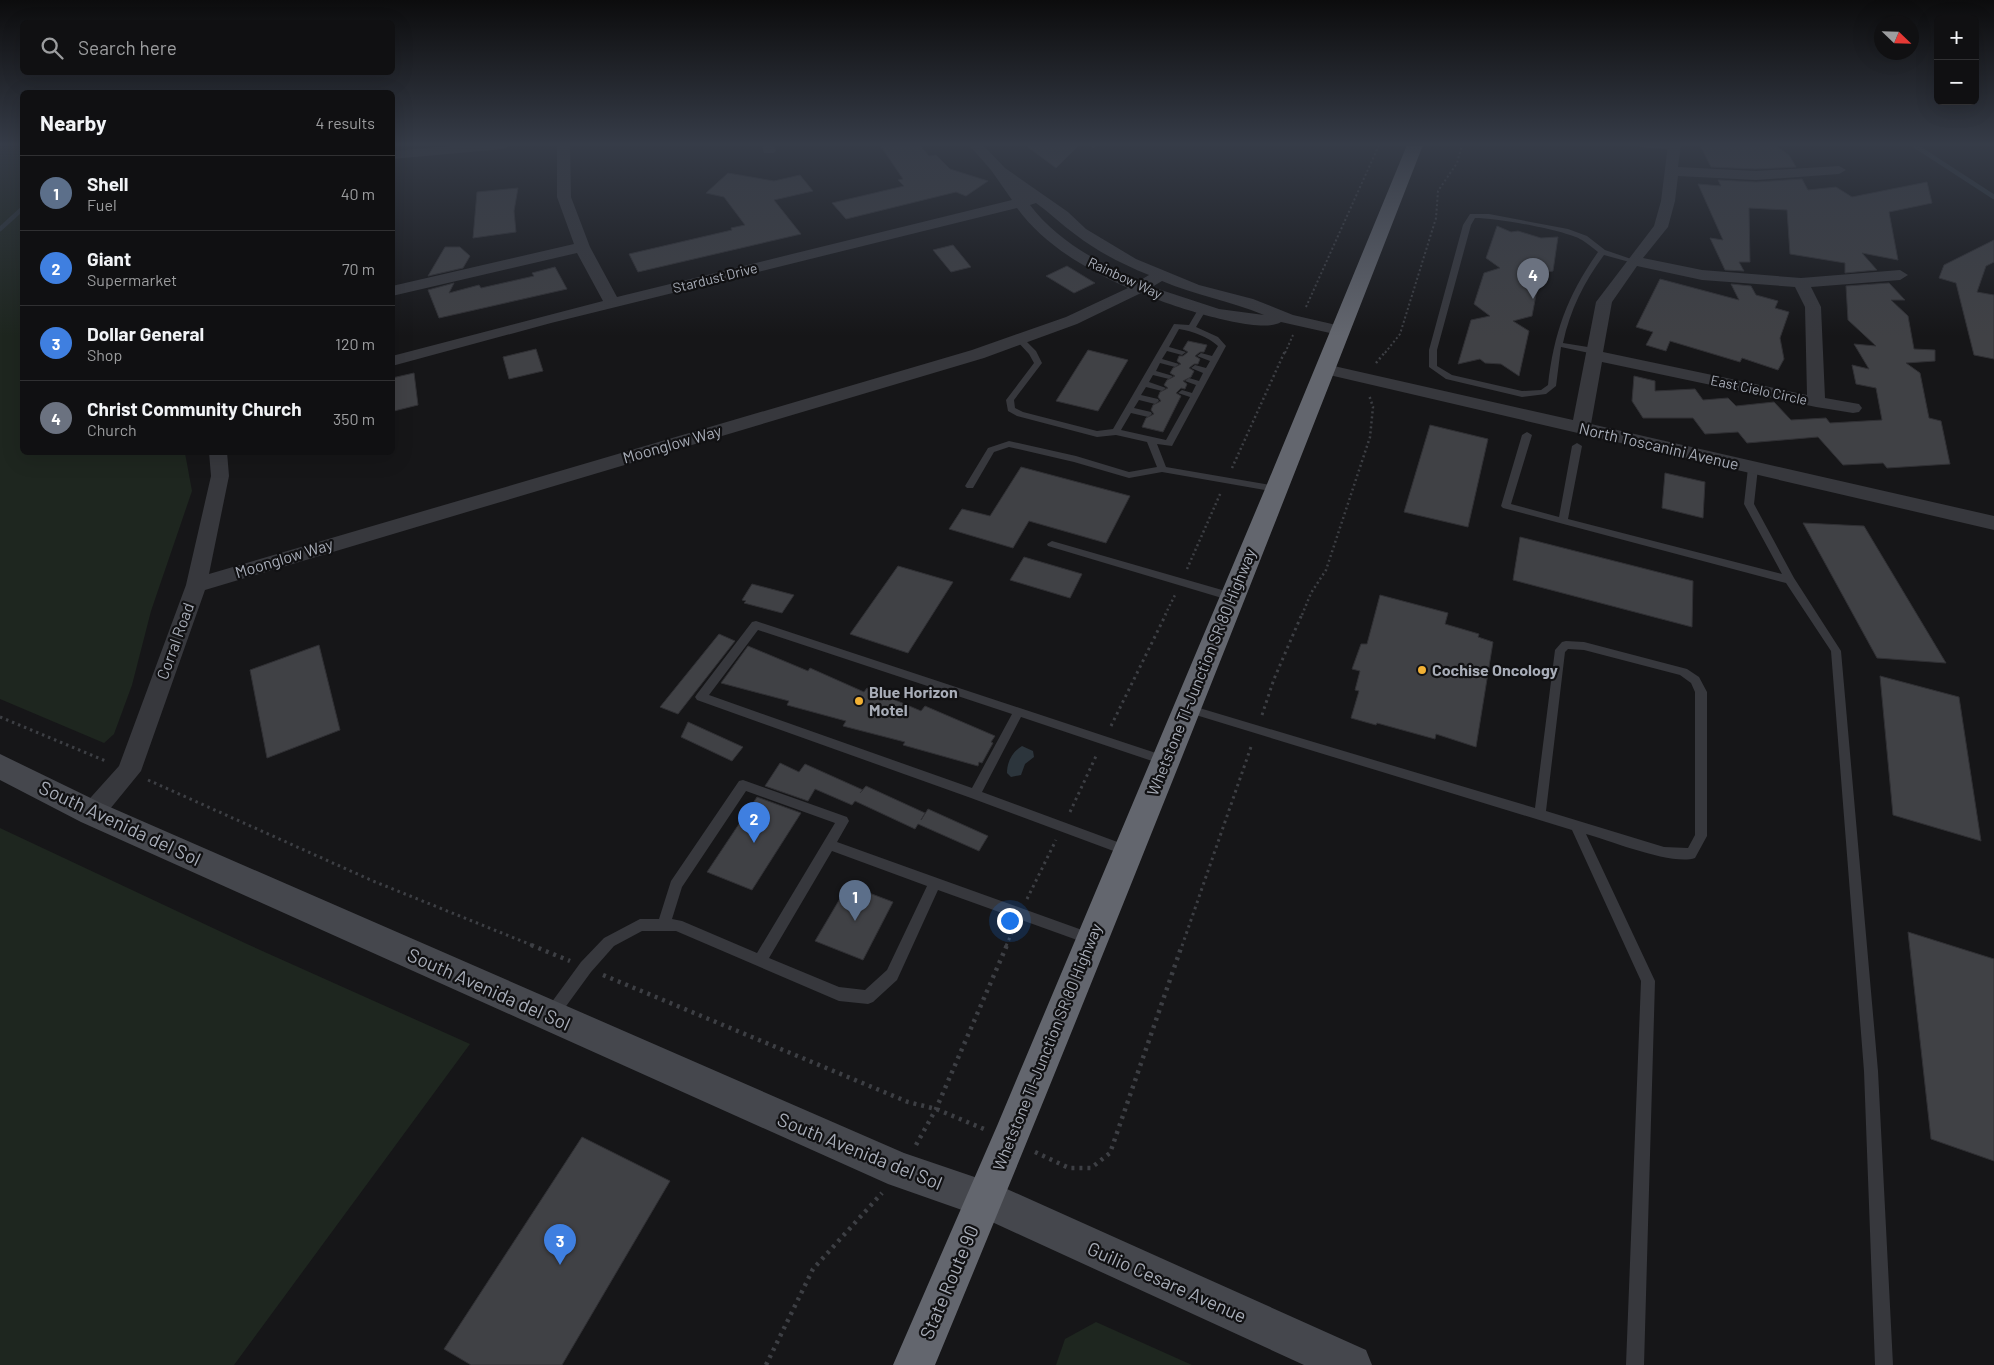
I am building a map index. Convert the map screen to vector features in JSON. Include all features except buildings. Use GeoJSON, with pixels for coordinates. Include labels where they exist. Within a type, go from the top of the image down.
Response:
{"type":"FeatureCollection","features":[{"type":"Feature","properties":{"kind":"highway","name":"Whetstone TI-Junction SR 80 Highway"},"geometry":{"type":"LineString","coordinates":[[984,1199],[1277,489],[1389,209]]}},
{"type":"Feature","properties":{"kind":"highway","name":"State Route 90"},"geometry":{"type":"LineString","coordinates":[[914,1365],[984,1199]]}},
{"type":"Feature","properties":{"kind":"street"},"geometry":{"type":"LineString","coordinates":[[568,209],[582,247],[612,303]]}},
{"type":"Feature","properties":{"kind":"street","name":"Stardust Drive"},"geometry":{"type":"LineString","coordinates":[[395,360],[612,303],[998,209]]}},
{"type":"Feature","properties":{"kind":"street","name":"Rainbow Way"},"geometry":{"type":"LineString","coordinates":[[1026,209],[1043,230],[1068,249],[1096,266],[1142,287],[1202,310],[1235,317],[1263,320],[1294,320]]}},
{"type":"Feature","properties":{"kind":"street","name":"Rainbow Way"},"geometry":{"type":"LineString","coordinates":[[1053,209],[1106,248],[1160,275],[1193,288],[1247,302],[1294,320],[1339,330]]}},
{"type":"Feature","properties":{"kind":"street"},"geometry":{"type":"LineString","coordinates":[[1579,437],[1604,302],[1633,261],[1661,227],[1665,209]]}},
{"type":"Feature","properties":{"kind":"street"},"geometry":{"type":"LineString","coordinates":[[395,290],[582,247]]}},
{"type":"Feature","properties":{"kind":"street"},"geometry":{"type":"LineString","coordinates":[[1633,261],[1702,275],[1800,283],[1900,275]]}},
{"type":"Feature","properties":{"kind":"street","name":"Moonglow Way"},"geometry":{"type":"LineString","coordinates":[[196,585],[969,357],[1074,321],[1142,287],[1160,275]]}},
{"type":"Feature","properties":{"kind":"street","name":"East Cielo Circle"},"geometry":{"type":"LineString","coordinates":[[1594,353],[1816,402],[1813,306],[1800,283]]}},
{"type":"Feature","properties":{"kind":"street","name":"North Toscanini Avenue"},"geometry":{"type":"LineString","coordinates":[[1325,369],[1579,437],[1753,468],[1994,523]]}},
{"type":"Feature","properties":{"kind":"street"},"geometry":{"type":"LineString","coordinates":[[1816,402],[1853,408]]}},
{"type":"Feature","properties":{"kind":"street","name":"Corral Road"},"geometry":{"type":"LineString","coordinates":[[92,813],[129,771],[196,585],[220,476],[218,455]]}},
{"type":"Feature","properties":{"kind":"street","name":"South Avenida del Sol"},"geometry":{"type":"LineString","coordinates":[[0,766],[92,813],[901,1171],[984,1199]]}},
{"type":"Feature","properties":{"kind":"street","name":"Guilio Cesare Avenue"},"geometry":{"type":"LineString","coordinates":[[984,1199],[1351,1365]]}},
{"type":"Feature","properties":{"kind":"lane"},"geometry":{"type":"LineString","coordinates":[[1602,252],[1582,279],[1562,322],[1557,344],[1552,386],[1543,392],[1522,394],[1449,377],[1433,367],[1433,350],[1468,225],[1473,216],[1489,216],[1565,231],[1584,238],[1602,252],[1633,261]]}},
{"type":"Feature","properties":{"kind":"lane"},"geometry":{"type":"LineString","coordinates":[[1191,328],[1202,310]]}},
{"type":"Feature","properties":{"kind":"lane"},"geometry":{"type":"LineString","coordinates":[[1020,340],[1033,353],[1038,363],[1010,400],[1011,409],[1020,414],[1097,434],[1116,432],[1169,444],[1222,346],[1215,339],[1191,328],[1177,326],[1116,432]]}},
{"type":"Feature","properties":{"kind":"lane"},"geometry":{"type":"LineString","coordinates":[[1557,344],[1594,353]]}},
{"type":"Feature","properties":{"kind":"lane"},"geometry":{"type":"LineString","coordinates":[[1164,348],[1182,352]]}},
{"type":"Feature","properties":{"kind":"lane"},"geometry":{"type":"LineString","coordinates":[[1202,356],[1214,359]]}},
{"type":"Feature","properties":{"kind":"lane"},"geometry":{"type":"LineString","coordinates":[[1157,360],[1175,364]]}},
{"type":"Feature","properties":{"kind":"lane"},"geometry":{"type":"LineString","coordinates":[[1195,368],[1208,371]]}},
{"type":"Feature","properties":{"kind":"lane"},"geometry":{"type":"LineString","coordinates":[[1150,372],[1169,376]]}},
{"type":"Feature","properties":{"kind":"lane"},"geometry":{"type":"LineString","coordinates":[[1189,381],[1201,384]]}},
{"type":"Feature","properties":{"kind":"lane"},"geometry":{"type":"LineString","coordinates":[[1144,384],[1162,388]]}},
{"type":"Feature","properties":{"kind":"lane"},"geometry":{"type":"LineString","coordinates":[[1182,393],[1195,396]]}},
{"type":"Feature","properties":{"kind":"lane"},"geometry":{"type":"LineString","coordinates":[[1137,396],[1155,401]]}},
{"type":"Feature","properties":{"kind":"lane"},"geometry":{"type":"LineString","coordinates":[[1176,406],[1188,409]]}},
{"type":"Feature","properties":{"kind":"lane"},"geometry":{"type":"LineString","coordinates":[[1129,410],[1148,414]]}},
{"type":"Feature","properties":{"kind":"lane"},"geometry":{"type":"LineString","coordinates":[[1169,420],[1180,422]]}},
{"type":"Feature","properties":{"kind":"lane"},"geometry":{"type":"LineString","coordinates":[[1526,435],[1506,506],[1790,580]]}},
{"type":"Feature","properties":{"kind":"lane"},"geometry":{"type":"LineString","coordinates":[[1563,521],[1579,437]]}},
{"type":"Feature","properties":{"kind":"lane"},"geometry":{"type":"LineString","coordinates":[[1151,440],[1162,469]]}},
{"type":"Feature","properties":{"kind":"lane"},"geometry":{"type":"LineString","coordinates":[[970,486],[991,450],[1009,444],[1076,459],[1129,475],[1162,469],[1277,489]]}},
{"type":"Feature","properties":{"kind":"lane"},"geometry":{"type":"LineString","coordinates":[[1753,468],[1749,504],[1790,580],[1836,651],[1871,1071],[1884,1365]]}},
{"type":"Feature","properties":{"kind":"lane"},"geometry":{"type":"LineString","coordinates":[[1052,544],[1232,597]]}},
{"type":"Feature","properties":{"kind":"lane"},"geometry":{"type":"LineString","coordinates":[[1127,851],[975,794],[701,697],[756,625],[1104,742],[1164,760]]}},
{"type":"Feature","properties":{"kind":"lane"},"geometry":{"type":"LineString","coordinates":[[1186,708],[1258,728],[1664,852],[1691,854],[1701,836],[1701,692],[1695,680],[1683,672],[1584,646],[1566,645],[1560,650],[1540,814]]}},
{"type":"Feature","properties":{"kind":"lane"},"geometry":{"type":"LineString","coordinates":[[975,794],[1018,713]]}},
{"type":"Feature","properties":{"kind":"lane"},"geometry":{"type":"LineString","coordinates":[[664,925],[676,885],[742,785],[843,821],[760,960]]}},
{"type":"Feature","properties":{"kind":"lane"},"geometry":{"type":"LineString","coordinates":[[1576,825],[1648,981],[1634,1365]]}},
{"type":"Feature","properties":{"kind":"lane"},"geometry":{"type":"LineString","coordinates":[[829,845],[1091,939]]}},
{"type":"Feature","properties":{"kind":"lane"},"geometry":{"type":"LineString","coordinates":[[550,1016],[586,967],[608,942],[640,924],[677,925],[839,994],[868,997],[892,975],[934,883]]}},
{"type":"Feature","properties":{"kind":"path"},"geometry":{"type":"LineString","coordinates":[[766,1365],[813,1269],[901,1171],[936,1109],[1020,914],[1182,582],[1294,320],[1347,209]]}},
{"type":"Feature","properties":{"kind":"path"},"geometry":{"type":"LineString","coordinates":[[1070,1168],[1091,1168],[1110,1153],[1234,801],[1274,678],[1307,601],[1326,570],[1370,437],[1373,407],[1362,378],[1386,354],[1400,334],[1436,218],[1437,209]]}},
{"type":"Feature","properties":{"kind":"path"},"geometry":{"type":"LineString","coordinates":[[0,718],[129,771],[373,881],[586,967],[908,1102],[936,1109]]}},
{"type":"Feature","properties":{"kind":"shaded area"},"geometry":{"type":"Polygon","coordinates":[[[0,209],[20,209],[20,455],[185,455],[192,491],[151,611],[132,685],[114,734],[104,743],[0,699],[0,209]]]}},
{"type":"Feature","properties":{"kind":"shaded area"},"geometry":{"type":"Polygon","coordinates":[[[1022,746],[1033,751],[1034,757],[1025,764],[1021,775],[1011,777],[1007,773],[1009,761],[1015,751],[1022,746]]]}},
{"type":"Feature","properties":{"kind":"shaded area"},"geometry":{"type":"Polygon","coordinates":[[[0,828],[247,944],[470,1044],[234,1365],[0,1365],[0,828]]]}},
{"type":"Feature","properties":{"kind":"shaded area"},"geometry":{"type":"Polygon","coordinates":[[[1096,1322],[1192,1365],[1056,1365],[1065,1339],[1096,1322]]]}},
{"type":"Feature","properties":{"kind":"waterway"},"geometry":{"type":"LineString","coordinates":[[0,229],[20,211]]}},
{"type":"Feature","properties":{"kind":"place","name":"Christ Community Church"},"geometry":{"type":"Point","coordinates":[1533,299]}},
{"type":"Feature","properties":{"kind":"place","name":"Cochise Oncology"},"geometry":{"type":"Point","coordinates":[1422,670]}},
{"type":"Feature","properties":{"kind":"place","name":"Blue Horizon Motel"},"geometry":{"type":"Point","coordinates":[859,701]}},
{"type":"Feature","properties":{"kind":"place","name":"Giant"},"geometry":{"type":"Point","coordinates":[754,843]}},
{"type":"Feature","properties":{"kind":"place","name":"Shell"},"geometry":{"type":"Point","coordinates":[855,921]}},
{"type":"Feature","properties":{"kind":"place","name":"Dollar General"},"geometry":{"type":"Point","coordinates":[560,1265]}}]}
